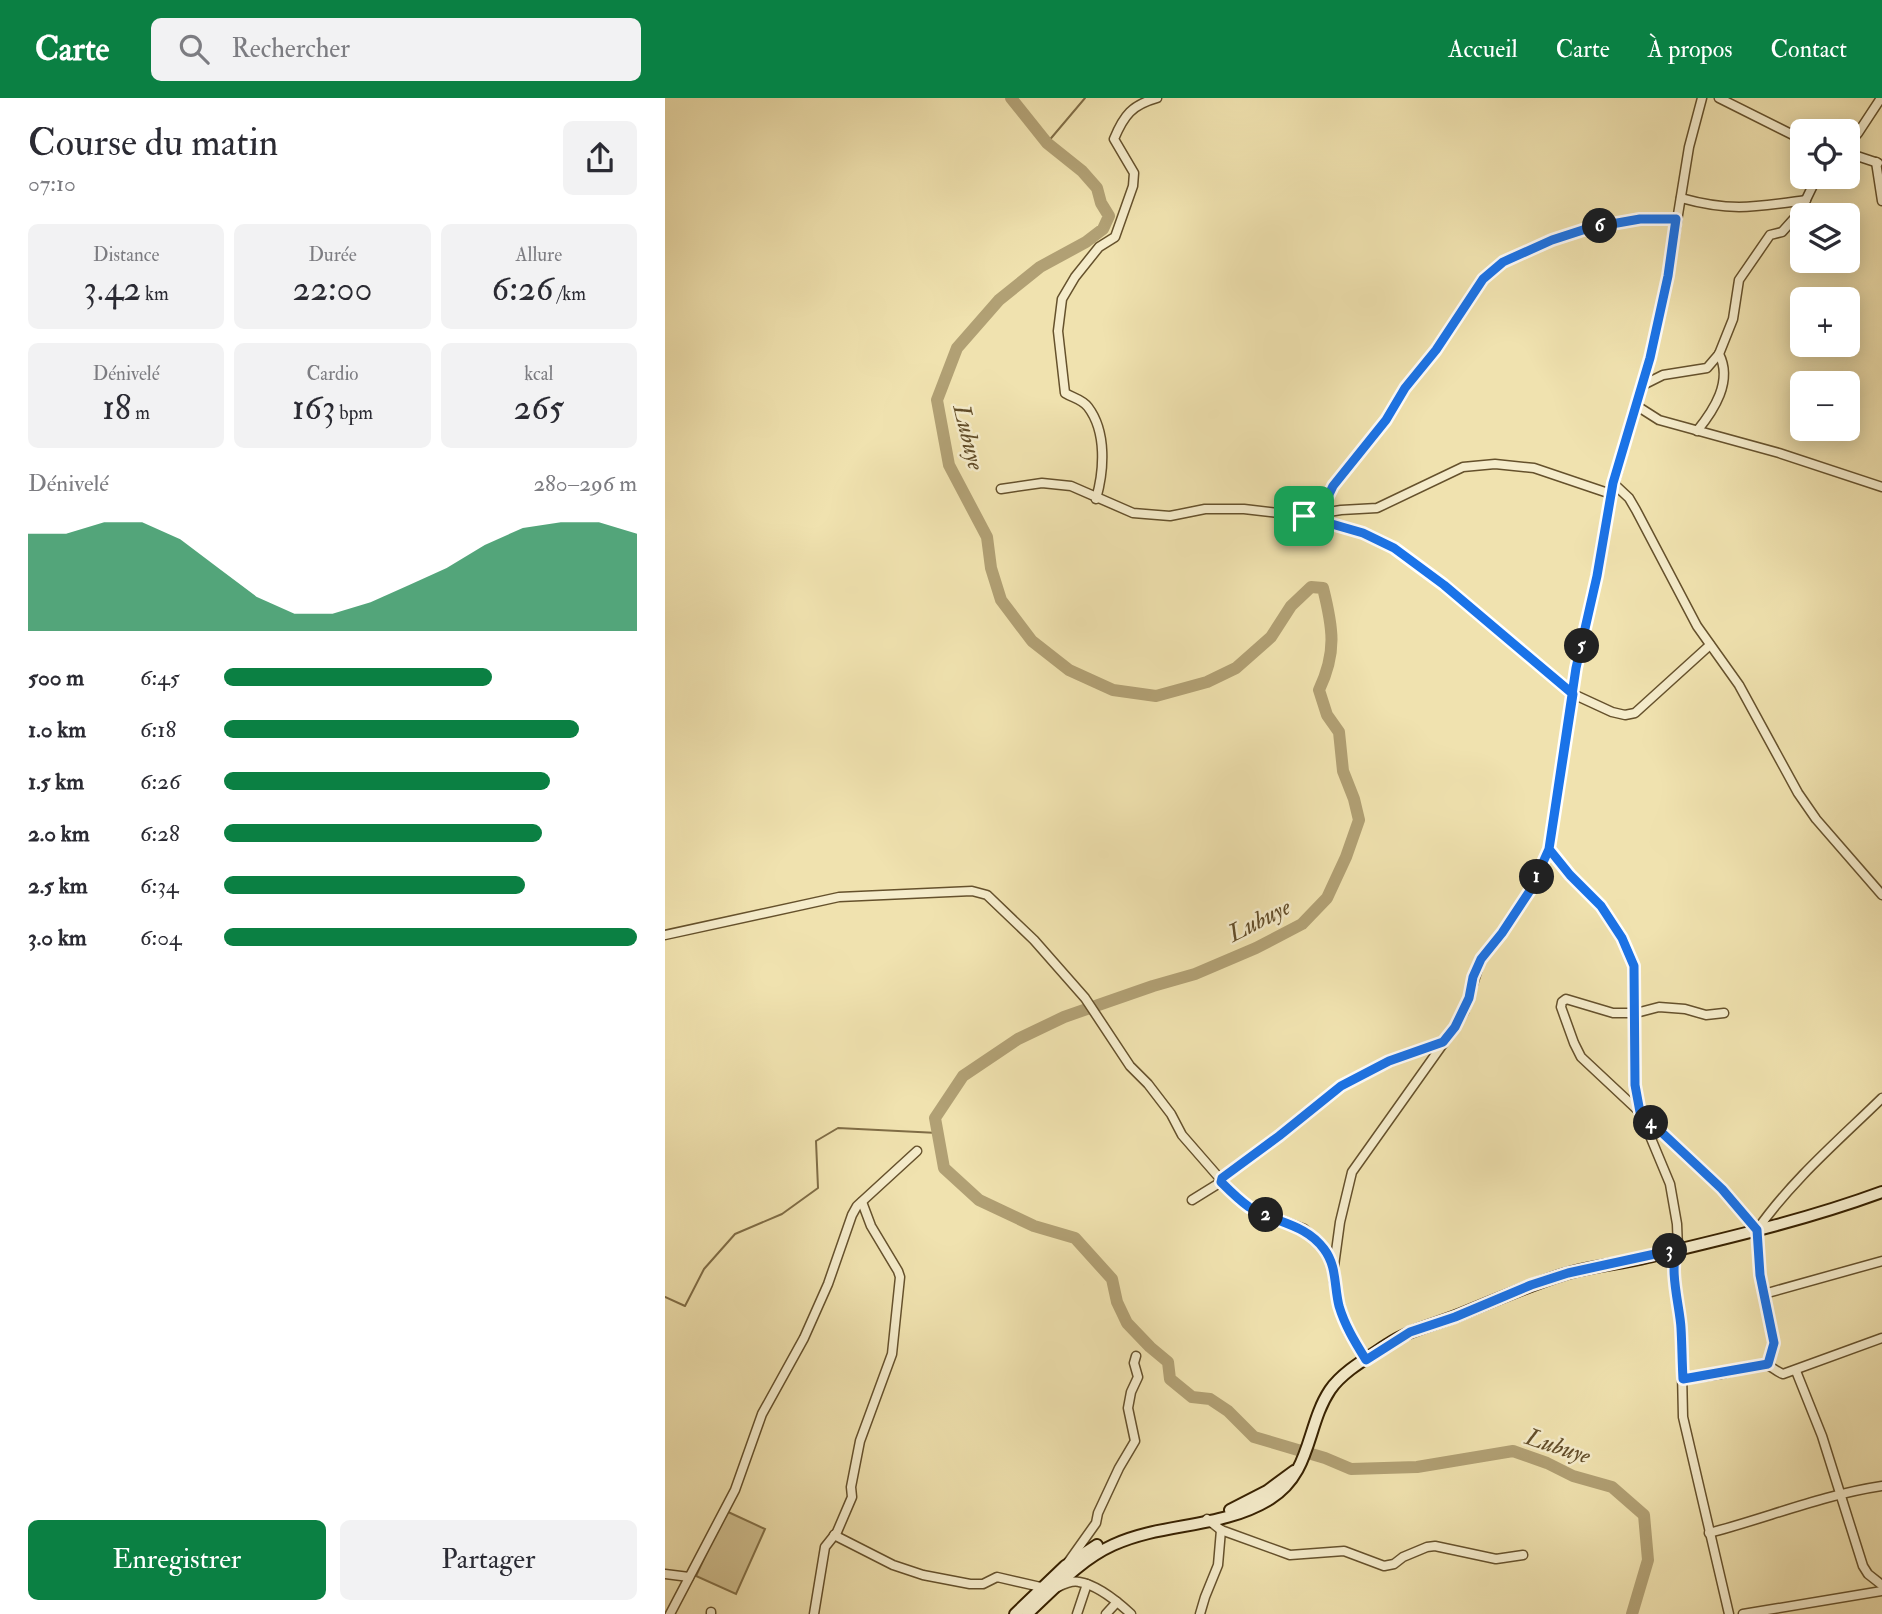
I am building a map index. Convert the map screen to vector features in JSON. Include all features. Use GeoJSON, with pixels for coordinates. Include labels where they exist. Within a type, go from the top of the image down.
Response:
{"type":"FeatureCollection","features":[{"type":"Feature","properties":{"kind":"street"},"geometry":{"type":"LineString","coordinates":[[1096,499],[1102,479],[1099,433],[1089,407],[1065,393],[1059,354],[1060,311],[1062,299],[1075,277],[1099,247],[1115,237],[1133,186],[1134,173],[1114,139],[1116,134],[1133,107],[1157,98]]}},
{"type":"Feature","properties":{"kind":"street"},"geometry":{"type":"LineString","coordinates":[[1366,1360],[1349,1333],[1339,1306],[1334,1281],[1340,1222],[1352,1172],[1403,1103],[1464,1012],[1473,977],[1481,959],[1531,889],[1549,849],[1576,668],[1597,576],[1613,483],[1643,385],[1668,276],[1689,147],[1702,98]]}},
{"type":"Feature","properties":{"kind":"street"},"geometry":{"type":"LineString","coordinates":[[1719,98],[1790,134]]}},
{"type":"Feature","properties":{"kind":"street"},"geometry":{"type":"LineString","coordinates":[[1860,130],[1881,98]]}},
{"type":"Feature","properties":{"kind":"street"},"geometry":{"type":"LineString","coordinates":[[1860,157],[1879,163],[1882,201]]}},
{"type":"Feature","properties":{"kind":"street"},"geometry":{"type":"LineString","coordinates":[[1643,385],[1663,375],[1707,368],[1719,354],[1733,319],[1739,280],[1770,236],[1782,232],[1811,189]]}},
{"type":"Feature","properties":{"kind":"street"},"geometry":{"type":"LineString","coordinates":[[1681,198],[1728,208],[1806,200]]}},
{"type":"Feature","properties":{"kind":"street"},"geometry":{"type":"LineString","coordinates":[[1320,513],[1333,486],[1386,420],[1405,388],[1436,350],[1483,279],[1503,262],[1552,240],[1589,228],[1640,219],[1676,219]]}},
{"type":"Feature","properties":{"kind":"street"},"geometry":{"type":"LineString","coordinates":[[1697,430],[1712,413],[1724,381],[1724,364],[1719,354]]}},
{"type":"Feature","properties":{"kind":"street"},"geometry":{"type":"LineString","coordinates":[[1637,407],[1659,420],[1779,453],[1882,487]]}},
{"type":"Feature","properties":{"kind":"street"},"geometry":{"type":"LineString","coordinates":[[1304,516],[1377,508],[1463,467],[1495,464],[1534,468],[1611,494]]}},
{"type":"Feature","properties":{"kind":"street"},"geometry":{"type":"LineString","coordinates":[[1000,489],[1042,483],[1071,486],[1133,513],[1170,516],[1205,509],[1244,509],[1304,516],[1363,533],[1394,548],[1444,585],[1573,694],[1625,715],[1635,713],[1710,645]]}},
{"type":"Feature","properties":{"kind":"street"},"geometry":{"type":"LineString","coordinates":[[1613,483],[1629,498],[1697,626],[1739,685],[1767,732],[1780,762],[1816,819],[1882,895]]}},
{"type":"Feature","properties":{"kind":"street"},"geometry":{"type":"LineString","coordinates":[[1549,849],[1601,906],[1622,938],[1634,966],[1635,1085],[1640,1112],[1670,1184],[1677,1224],[1678,1249],[1674,1258],[1674,1272],[1681,1327],[1683,1417],[1729,1614]]}},
{"type":"Feature","properties":{"kind":"street"},"geometry":{"type":"LineString","coordinates":[[665,935],[839,897],[972,891],[987,895],[1034,940],[1085,998],[1130,1066],[1148,1084],[1171,1114],[1182,1135],[1210,1165],[1221,1182],[1250,1208],[1304,1229],[1325,1250],[1334,1266]]}},
{"type":"Feature","properties":{"kind":"street"},"geometry":{"type":"LineString","coordinates":[[1724,1013],[1706,1015],[1685,1009],[1659,1007],[1636,1013],[1613,1013],[1566,999],[1562,1002],[1562,1011],[1581,1057],[1722,1189],[1757,1230]]}},
{"type":"Feature","properties":{"kind":"street"},"geometry":{"type":"LineString","coordinates":[[1192,1200],[1221,1182],[1222,1178],[1341,1086],[1389,1061],[1443,1042]]}},
{"type":"Feature","properties":{"kind":"street"},"geometry":{"type":"LineString","coordinates":[[1768,1364],[1774,1343],[1757,1251],[1757,1230],[1774,1206],[1821,1156],[1882,1098]]}},
{"type":"Feature","properties":{"kind":"street"},"geometry":{"type":"LineString","coordinates":[[670,1614],[735,1490],[757,1426],[804,1338],[828,1284],[847,1224],[862,1202],[917,1151]]}},
{"type":"Feature","properties":{"kind":"street"},"geometry":{"type":"LineString","coordinates":[[1027,1614],[1094,1554],[1116,1544],[1208,1520],[1267,1491],[1299,1465],[1329,1392],[1338,1380],[1410,1332],[1568,1273],[1757,1230],[1815,1215],[1882,1192]]}},
{"type":"Feature","properties":{"kind":"street"},"geometry":{"type":"LineString","coordinates":[[814,1614],[825,1547],[834,1535],[852,1497],[851,1487],[860,1441],[892,1354],[900,1278],[896,1264],[871,1226],[862,1202]]}},
{"type":"Feature","properties":{"kind":"street"},"geometry":{"type":"LineString","coordinates":[[1764,1294],[1882,1261]]}},
{"type":"Feature","properties":{"kind":"street"},"geometry":{"type":"LineString","coordinates":[[1768,1364],[1776,1372],[1783,1374],[1881,1338]]}},
{"type":"Feature","properties":{"kind":"street"},"geometry":{"type":"LineString","coordinates":[[1065,1566],[1096,1523],[1119,1468],[1135,1441],[1128,1409],[1131,1392],[1138,1377],[1134,1363],[1136,1356]]}},
{"type":"Feature","properties":{"kind":"street"},"geometry":{"type":"LineString","coordinates":[[1683,1379],[1768,1364]]}},
{"type":"Feature","properties":{"kind":"street"},"geometry":{"type":"LineString","coordinates":[[1795,1371],[1822,1436],[1863,1566],[1868,1574],[1882,1585]]}},
{"type":"Feature","properties":{"kind":"street"},"geometry":{"type":"LineString","coordinates":[[1709,1533],[1841,1494],[1882,1486]]}},
{"type":"Feature","properties":{"kind":"street"},"geometry":{"type":"LineString","coordinates":[[1015,1614],[1065,1566],[1089,1550],[1114,1537],[1161,1525],[1208,1520],[1221,1530],[1290,1555],[1344,1551],[1384,1566],[1435,1546],[1496,1559],[1523,1555]]}},
{"type":"Feature","properties":{"kind":"street"},"geometry":{"type":"LineString","coordinates":[[1201,1614],[1218,1565],[1221,1530]]}},
{"type":"Feature","properties":{"kind":"street"},"geometry":{"type":"LineString","coordinates":[[834,1535],[893,1565],[923,1575],[970,1584],[983,1584],[997,1577],[1041,1588],[1054,1588],[1078,1581],[1117,1602],[1131,1614]]}},
{"type":"Feature","properties":{"kind":"street"},"geometry":{"type":"LineString","coordinates":[[665,1574],[689,1577]]}},
{"type":"Feature","properties":{"kind":"street"},"geometry":{"type":"LineString","coordinates":[[1077,1614],[1087,1584]]}},
{"type":"Feature","properties":{"kind":"street"},"geometry":{"type":"LineString","coordinates":[[1742,1614],[1882,1591]]}},
{"type":"Feature","properties":{"kind":"street"},"geometry":{"type":"LineString","coordinates":[[1106,1614],[1117,1602]]}},
{"type":"Feature","properties":{"kind":"shaded area"},"geometry":{"type":"Polygon","coordinates":[[[726,1511],[765,1529],[736,1594],[696,1576],[726,1511]]]}},
{"type":"Feature","properties":{"kind":"waterway","name":"Lubuye"},"geometry":{"type":"LineString","coordinates":[[1011,98],[1047,143],[1082,171],[1097,188],[1101,203],[1109,216],[1103,229],[1086,242],[1040,267],[999,300],[957,348],[937,400],[949,465],[987,537],[991,568],[1001,600],[1032,641],[1069,670],[1113,690],[1156,696],[1207,682],[1236,668],[1271,637],[1291,606],[1311,587],[1323,588],[1331,628],[1331,652],[1319,690],[1327,715],[1339,732],[1343,771],[1359,820],[1327,898],[1302,924],[1256,948],[1195,974],[1064,1017],[1018,1039],[963,1076],[935,1118],[944,1168],[979,1200],[1034,1226],[1075,1238],[1112,1279],[1117,1302],[1127,1323],[1168,1362],[1170,1379],[1192,1397],[1210,1399],[1228,1411],[1254,1437],[1325,1458],[1351,1469],[1417,1467],[1513,1451],[1573,1476],[1612,1487],[1644,1515],[1648,1560],[1632,1614]]}},
{"type":"Feature","properties":{"kind":"waterway"},"geometry":{"type":"LineString","coordinates":[[1047,143],[1085,98]]}},
{"type":"Feature","properties":{"kind":"waterway"},"geometry":{"type":"LineString","coordinates":[[665,1297],[685,1306],[704,1269],[735,1234],[782,1214],[818,1188],[816,1141],[838,1128],[938,1133]]}},
{"type":"Feature","properties":{"kind":"route"},"geometry":{"type":"LineString","coordinates":[[1304,516],[1320,513],[1333,486],[1386,420],[1405,388],[1436,350],[1483,279],[1503,262],[1552,240],[1589,228],[1640,219],[1676,219],[1668,276],[1650,358],[1613,483],[1597,576],[1576,668],[1573,694],[1562,754],[1549,849],[1601,906],[1622,938],[1634,966],[1635,1085],[1640,1112],[1722,1189],[1757,1230],[1760,1275],[1774,1343],[1768,1364],[1683,1379],[1681,1327],[1674,1272],[1674,1258],[1678,1249],[1568,1273],[1505,1294],[1455,1317],[1410,1332],[1366,1360],[1349,1333],[1339,1306],[1334,1266],[1325,1250],[1304,1229],[1250,1208],[1221,1182],[1222,1178],[1341,1086],[1389,1061],[1443,1042],[1455,1027],[1464,1012],[1473,977],[1481,959],[1531,889],[1549,849],[1573,694],[1444,585],[1394,548],[1363,533],[1304,516]]}}]}
